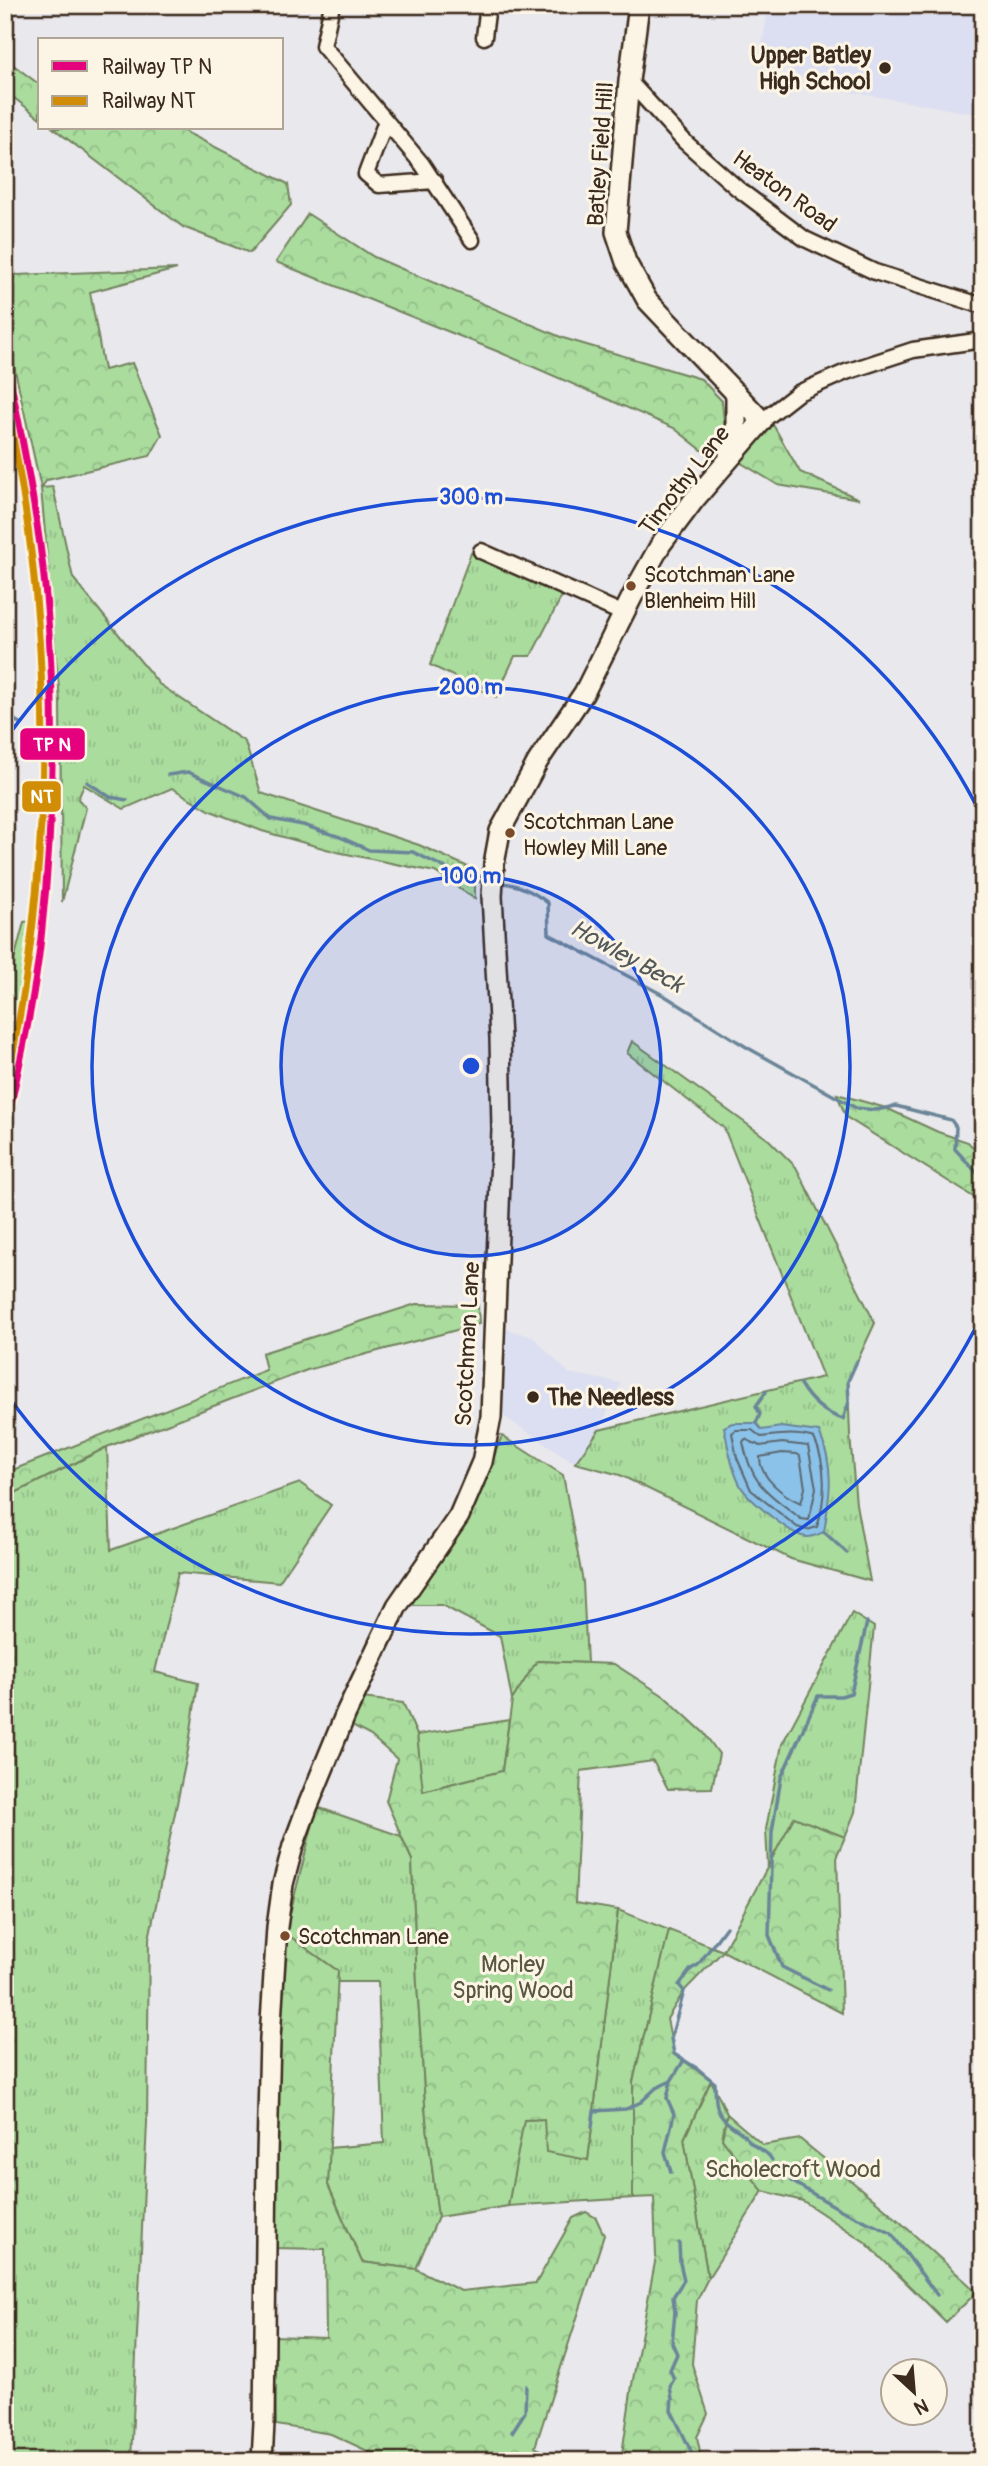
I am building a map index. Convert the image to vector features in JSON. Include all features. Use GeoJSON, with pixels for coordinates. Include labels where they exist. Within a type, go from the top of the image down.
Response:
{"type":"FeatureCollection","features":[{"type":"Feature","properties":{"kind":"main road","name":"Batley Field Hill"},"geometry":{"type":"LineString","coordinates":[[639,5],[629,81],[616,232],[626,262],[647,300],[762,421]]}},
{"type":"Feature","properties":{"kind":"main road"},"geometry":{"type":"LineString","coordinates":[[726,463],[736,433],[736,393]]}},
{"type":"Feature","properties":{"kind":"main road","name":"Timothy Lane"},"geometry":{"type":"LineString","coordinates":[[492,896],[499,831],[517,796],[584,693],[662,544],[694,500],[762,421]]}},
{"type":"Feature","properties":{"kind":"main road","name":"Scotchman Lane"},"geometry":{"type":"LineString","coordinates":[[262,2461],[270,2051],[277,1927],[283,1884],[293,1846],[346,1713],[397,1606],[459,1516],[482,1462],[491,1417],[502,1129],[492,896]]}},
{"type":"Feature","properties":{"kind":"street"},"geometry":{"type":"LineString","coordinates":[[332,5],[323,46],[435,181],[472,240]]}},
{"type":"Feature","properties":{"kind":"street"},"geometry":{"type":"LineString","coordinates":[[484,37],[488,5]]}},
{"type":"Feature","properties":{"kind":"street","name":"Heaton Road"},"geometry":{"type":"LineString","coordinates":[[629,81],[685,142],[737,188],[805,239],[875,272],[983,306]]}},
{"type":"Feature","properties":{"kind":"street"},"geometry":{"type":"LineString","coordinates":[[386,121],[366,174],[379,185],[435,181]]}},
{"type":"Feature","properties":{"kind":"street","name":"Timothy Lane"},"geometry":{"type":"LineString","coordinates":[[762,421],[798,393],[846,372],[913,351],[983,340]]}},
{"type":"Feature","properties":{"kind":"street"},"geometry":{"type":"LineString","coordinates":[[481,551],[624,614]]}},
{"type":"Feature","properties":{"kind":"shaded area","name":"Upper Batley High School"},"geometry":{"type":"Polygon","coordinates":[[[769,5],[983,5],[983,115],[815,86],[761,51],[769,5]]]}},
{"type":"Feature","properties":{"kind":"shaded area"},"geometry":{"type":"Polygon","coordinates":[[[506,1329],[533,1337],[569,1373],[621,1383],[599,1430],[575,1463],[503,1416],[506,1329]]]}},
{"type":"Feature","properties":{"kind":"green space"},"geometry":{"type":"Polygon","coordinates":[[[5,15],[12,23],[12,64],[38,84],[38,116],[5,91],[5,15]]]}},
{"type":"Feature","properties":{"kind":"green space"},"geometry":{"type":"Polygon","coordinates":[[[56,130],[182,130],[288,184],[291,205],[250,253],[183,227],[56,130]]]}},
{"type":"Feature","properties":{"kind":"green space"},"geometry":{"type":"Polygon","coordinates":[[[308,214],[374,257],[563,338],[701,379],[722,401],[725,433],[717,462],[674,428],[499,352],[276,262],[308,214]]]}},
{"type":"Feature","properties":{"kind":"green space"},"geometry":{"type":"Polygon","coordinates":[[[5,249],[16,275],[177,269],[90,292],[104,370],[132,363],[162,435],[150,456],[47,480],[41,488],[5,325],[5,249]]]}},
{"type":"Feature","properties":{"kind":"green space"},"geometry":{"type":"Polygon","coordinates":[[[772,423],[800,472],[859,499],[778,485],[738,461],[772,423]]]}},
{"type":"Feature","properties":{"kind":"green space"},"geometry":{"type":"Polygon","coordinates":[[[53,487],[73,578],[159,684],[245,742],[261,793],[419,845],[475,870],[475,899],[435,872],[337,852],[262,831],[211,811],[172,788],[124,809],[84,785],[78,799],[86,808],[62,902],[60,701],[41,488],[53,487]]]}},
{"type":"Feature","properties":{"kind":"green space"},"geometry":{"type":"Polygon","coordinates":[[[471,553],[563,594],[531,656],[515,656],[496,697],[430,665],[471,553]]]}},
{"type":"Feature","properties":{"kind":"green space"},"geometry":{"type":"Polygon","coordinates":[[[33,921],[5,1070],[5,995],[24,922],[33,921]]]}},
{"type":"Feature","properties":{"kind":"green space"},"geometry":{"type":"Polygon","coordinates":[[[632,1041],[769,1140],[796,1167],[875,1323],[848,1381],[856,1504],[870,1581],[791,1559],[620,1475],[575,1463],[599,1430],[823,1377],[724,1128],[627,1053],[632,1041]]]}},
{"type":"Feature","properties":{"kind":"green space"},"geometry":{"type":"Polygon","coordinates":[[[837,1094],[886,1108],[938,1132],[968,1142],[983,1158],[983,1203],[846,1117],[837,1094]]]}},
{"type":"Feature","properties":{"kind":"green space"},"geometry":{"type":"Polygon","coordinates":[[[416,1304],[478,1305],[479,1324],[307,1370],[107,1447],[5,1498],[5,1473],[266,1370],[262,1353],[416,1304]]]}},
{"type":"Feature","properties":{"kind":"green space"},"geometry":{"type":"Polygon","coordinates":[[[502,1436],[563,1475],[583,1582],[587,1663],[537,1661],[512,1700],[500,1636],[442,1605],[406,1605],[468,1521],[502,1436]]]}},
{"type":"Feature","properties":{"kind":"green space"},"geometry":{"type":"Polygon","coordinates":[[[107,1447],[111,1550],[300,1483],[331,1505],[279,1582],[178,1573],[155,1672],[198,1683],[188,1750],[149,1939],[147,2123],[131,2461],[5,2461],[5,1498],[107,1447]]]}},
{"type":"Feature","properties":{"kind":"green space"},"geometry":{"type":"Polygon","coordinates":[[[852,1613],[874,1627],[855,1812],[845,1837],[794,1818],[768,1868],[766,1829],[782,1744],[852,1613]]]}},
{"type":"Feature","properties":{"kind":"green space","name":"Morley Spring Wood"},"geometry":{"type":"Polygon","coordinates":[[[537,1661],[614,1664],[664,1696],[704,1733],[719,1754],[712,1788],[668,1789],[653,1761],[581,1771],[575,1903],[618,1910],[588,2160],[546,2152],[544,2119],[524,2120],[508,2206],[438,2217],[426,2118],[412,1860],[386,1801],[397,1759],[371,1736],[352,1726],[362,1698],[403,1703],[417,1735],[423,1791],[502,1771],[512,1700],[537,1661]]]}},
{"type":"Feature","properties":{"kind":"green space"},"geometry":{"type":"Polygon","coordinates":[[[509,1720],[502,1771],[422,1791],[417,1735],[509,1720]]]}},
{"type":"Feature","properties":{"kind":"green space"},"geometry":{"type":"Polygon","coordinates":[[[317,1807],[401,1836],[412,1860],[426,2118],[438,2217],[416,2269],[362,2262],[328,2185],[329,2148],[384,2143],[378,1982],[337,1982],[338,1971],[285,1933],[317,1807]]]}},
{"type":"Feature","properties":{"kind":"green space"},"geometry":{"type":"Polygon","coordinates":[[[794,1817],[845,1837],[837,1855],[842,2013],[723,1951],[794,1817]]]}},
{"type":"Feature","properties":{"kind":"green space"},"geometry":{"type":"Polygon","coordinates":[[[618,1910],[669,1930],[633,2082],[633,2198],[508,2206],[523,2120],[544,2119],[588,2160],[618,1910]]]}},
{"type":"Feature","properties":{"kind":"green space"},"geometry":{"type":"Polygon","coordinates":[[[669,1930],[723,1951],[684,1991],[667,2019],[674,2054],[711,2080],[684,2139],[708,2278],[697,2300],[692,2364],[708,2414],[697,2437],[702,2461],[621,2461],[656,2257],[654,2197],[633,2198],[633,2082],[669,1930]]]}},
{"type":"Feature","properties":{"kind":"green space"},"geometry":{"type":"Polygon","coordinates":[[[285,1933],[338,1971],[328,2185],[362,2262],[416,2269],[461,2291],[536,2283],[573,2218],[586,2212],[596,2218],[604,2235],[535,2447],[560,2461],[389,2461],[331,2434],[276,2425],[274,2336],[326,2338],[325,2249],[273,2248],[285,1933]]]}},
{"type":"Feature","properties":{"kind":"green space"},"geometry":{"type":"Polygon","coordinates":[[[711,2080],[727,2114],[722,2139],[763,2191],[708,2278],[684,2139],[711,2080]]]}},
{"type":"Feature","properties":{"kind":"green space","name":"Scholecroft Wood"},"geometry":{"type":"Polygon","coordinates":[[[727,2114],[763,2145],[800,2139],[888,2211],[977,2292],[946,2322],[865,2242],[803,2201],[763,2191],[722,2139],[727,2114]]]}},
{"type":"Feature","properties":{"kind":"water"},"geometry":{"type":"Polygon","coordinates":[[[732,1423],[756,1423],[762,1430],[781,1427],[819,1432],[829,1470],[824,1532],[814,1536],[801,1536],[771,1516],[744,1491],[734,1471],[724,1427],[732,1423]]]}},
{"type":"Feature","properties":{"kind":"waterway","name":"Howley Beck"},"geometry":{"type":"LineString","coordinates":[[5,714],[21,724]]}},
{"type":"Feature","properties":{"kind":"waterway","name":"Howley Beck"},"geometry":{"type":"LineString","coordinates":[[168,775],[188,772],[246,797],[271,819],[303,825],[369,850],[413,852],[472,881],[486,882]]}},
{"type":"Feature","properties":{"kind":"waterway","name":"Howley Beck"},"geometry":{"type":"LineString","coordinates":[[87,782],[110,797],[127,800]]}},
{"type":"Feature","properties":{"kind":"waterway","name":"Howley Beck"},"geometry":{"type":"LineString","coordinates":[[501,883],[526,889],[548,903],[549,934],[665,996],[748,1048],[856,1108],[876,1110],[896,1106],[951,1120],[956,1127],[955,1149],[979,1175],[983,1174]]}},
{"type":"Feature","properties":{"kind":"waterway"},"geometry":{"type":"LineString","coordinates":[[800,1384],[818,1406],[843,1419],[849,1402],[848,1381],[857,1361]]}},
{"type":"Feature","properties":{"kind":"waterway"},"geometry":{"type":"LineString","coordinates":[[756,1423],[760,1414],[756,1406],[766,1392]]}},
{"type":"Feature","properties":{"kind":"waterway"},"geometry":{"type":"LineString","coordinates":[[824,1532],[847,1553]]}},
{"type":"Feature","properties":{"kind":"waterway"},"geometry":{"type":"LineString","coordinates":[[828,1990],[782,1967],[769,1935],[772,1832],[781,1778],[818,1696],[851,1693],[867,1622]]}},
{"type":"Feature","properties":{"kind":"waterway"},"geometry":{"type":"LineString","coordinates":[[726,1927],[698,1965],[691,1969],[679,1985],[684,1991],[671,2038],[674,2054],[715,2083],[720,2114],[772,2160]]}},
{"type":"Feature","properties":{"kind":"waterway"},"geometry":{"type":"LineString","coordinates":[[671,2172],[665,2152],[674,2114],[667,2098],[671,2081],[684,2060]]}},
{"type":"Feature","properties":{"kind":"waterway"},"geometry":{"type":"LineString","coordinates":[[592,2127],[594,2111],[626,2109],[671,2081]]}},
{"type":"Feature","properties":{"kind":"waterway"},"geometry":{"type":"LineString","coordinates":[[791,2181],[841,2210],[891,2233],[937,2295]]}},
{"type":"Feature","properties":{"kind":"waterway"},"geometry":{"type":"LineString","coordinates":[[679,2243],[684,2280],[673,2297],[675,2312],[672,2343],[677,2354],[670,2370],[674,2379],[670,2386],[671,2410],[694,2457],[693,2461]]}},
{"type":"Feature","properties":{"kind":"waterway"},"geometry":{"type":"LineString","coordinates":[[512,2432],[525,2412],[526,2386]]}},
{"type":"Feature","properties":{"kind":"transit line"},"geometry":{"type":"LineString","coordinates":[[5,357],[40,545],[52,692],[52,791],[41,938],[30,1011],[5,1131]]}},
{"type":"Feature","properties":{"kind":"rail line","name":"NT"},"geometry":{"type":"LineString","coordinates":[[5,398],[33,571],[43,744],[41,831],[34,918],[22,1004],[5,1090]]}},
{"type":"Feature","properties":{"kind":"place","name":"Upper Batley High School"},"geometry":{"type":"Point","coordinates":[885,68]}},
{"type":"Feature","properties":{"kind":"place","name":"Scotchman Lane Blenheim Hill"},"geometry":{"type":"Point","coordinates":[631,586]}},
{"type":"Feature","properties":{"kind":"place","name":"Scotchman Lane Howley Mill Lane"},"geometry":{"type":"Point","coordinates":[510,833]}},
{"type":"Feature","properties":{"kind":"place","name":"The Needless"},"geometry":{"type":"Point","coordinates":[533,1397]}},
{"type":"Feature","properties":{"kind":"place","name":"Scotchman Lane"},"geometry":{"type":"Point","coordinates":[285,1936]}}]}
